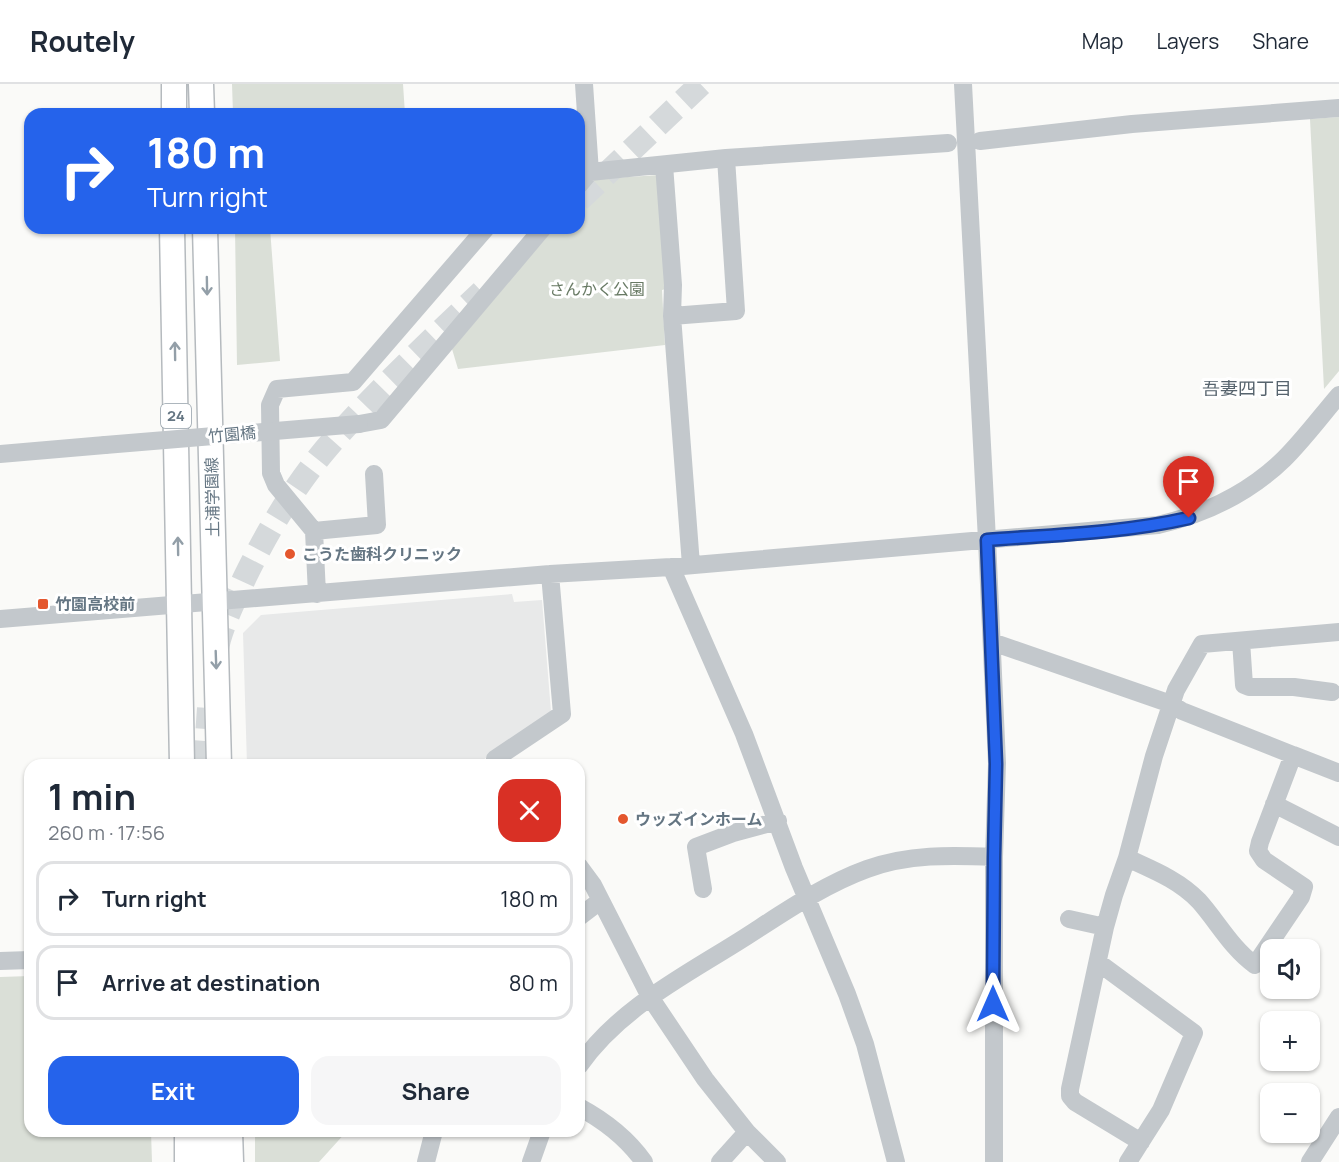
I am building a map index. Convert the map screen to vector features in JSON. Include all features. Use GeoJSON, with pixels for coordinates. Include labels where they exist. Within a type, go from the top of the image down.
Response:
{"type":"FeatureCollection","features":[{"type":"Feature","properties":{"kind":"main road"},"geometry":{"type":"LineString","coordinates":[[174,84],[174,108]]}},
{"type":"Feature","properties":{"kind":"main road"},"geometry":{"type":"LineString","coordinates":[[201,84],[202,108]]}},
{"type":"Feature","properties":{"kind":"main road","name":"24"},"geometry":{"type":"LineString","coordinates":[[172,234],[182,759]]}},
{"type":"Feature","properties":{"kind":"main road","name":"土浦学園線"},"geometry":{"type":"LineString","coordinates":[[205,234],[219,759]]}},
{"type":"Feature","properties":{"kind":"main road"},"geometry":{"type":"LineString","coordinates":[[187,1137],[187,1162]]}},
{"type":"Feature","properties":{"kind":"main road"},"geometry":{"type":"LineString","coordinates":[[208,1137],[209,1162]]}},
{"type":"Feature","properties":{"kind":"main road"},"geometry":{"type":"LineString","coordinates":[[230,1137],[231,1162]]}},
{"type":"Feature","properties":{"kind":"street"},"geometry":{"type":"LineString","coordinates":[[584,84],[584,108]]}},
{"type":"Feature","properties":{"kind":"street"},"geometry":{"type":"LineString","coordinates":[[963,84],[992,642],[996,764],[994,1162]]}},
{"type":"Feature","properties":{"kind":"street"},"geometry":{"type":"LineString","coordinates":[[980,141],[1132,124],[1339,108]]}},
{"type":"Feature","properties":{"kind":"street"},"geometry":{"type":"LineString","coordinates":[[585,179],[664,165],[726,158],[948,143]]}},
{"type":"Feature","properties":{"kind":"street"},"geometry":{"type":"LineString","coordinates":[[672,316],[736,311],[726,158]]}},
{"type":"Feature","properties":{"kind":"street"},"geometry":{"type":"LineString","coordinates":[[664,165],[673,285],[672,316],[691,565]]}},
{"type":"Feature","properties":{"kind":"street"},"geometry":{"type":"LineString","coordinates":[[317,594],[314,531],[276,485],[271,473],[270,405],[277,389],[352,382],[481,234]]}},
{"type":"Feature","properties":{"kind":"street","name":"竹園橋"},"geometry":{"type":"LineString","coordinates":[[0,454],[359,424],[381,420],[538,234]]}},
{"type":"Feature","properties":{"kind":"street"},"geometry":{"type":"LineString","coordinates":[[0,619],[550,574],[671,567],[1158,525],[1189,518],[1227,500],[1255,483],[1277,465],[1339,395]]}},
{"type":"Feature","properties":{"kind":"street"},"geometry":{"type":"LineString","coordinates":[[314,531],[377,525],[374,474]]}},
{"type":"Feature","properties":{"kind":"street"},"geometry":{"type":"LineString","coordinates":[[671,567],[744,734],[806,899],[847,994],[865,1044],[896,1162]]}},
{"type":"Feature","properties":{"kind":"street"},"geometry":{"type":"LineString","coordinates":[[495,759],[562,714],[550,574]]}},
{"type":"Feature","properties":{"kind":"street"},"geometry":{"type":"LineString","coordinates":[[1141,1142],[1075,1102],[1070,1096],[1105,927],[1127,858],[1154,756],[1176,690],[1202,644],[1339,632]]}},
{"type":"Feature","properties":{"kind":"street"},"geometry":{"type":"LineString","coordinates":[[1241,641],[1244,685],[1248,687],[1294,687],[1332,693]]}},
{"type":"Feature","properties":{"kind":"street"},"geometry":{"type":"LineString","coordinates":[[992,642],[1171,704],[1182,711],[1339,773]]}},
{"type":"Feature","properties":{"kind":"street"},"geometry":{"type":"LineString","coordinates":[[1127,858],[1174,880],[1198,900],[1242,954],[1255,964],[1301,897],[1304,887],[1264,860],[1258,851],[1293,755]]}},
{"type":"Feature","properties":{"kind":"street"},"geometry":{"type":"LineString","coordinates":[[1274,804],[1339,837]]}},
{"type":"Feature","properties":{"kind":"street"},"geometry":{"type":"LineString","coordinates":[[703,889],[696,846],[733,832],[778,820]]}},
{"type":"Feature","properties":{"kind":"street"},"geometry":{"type":"LineString","coordinates":[[585,1059],[614,1026],[650,997],[824,888],[867,869],[894,861],[946,856],[994,857]]}},
{"type":"Feature","properties":{"kind":"street"},"geometry":{"type":"LineString","coordinates":[[585,874],[593,885],[650,997],[705,1079],[747,1132],[777,1162]]}},
{"type":"Feature","properties":{"kind":"street"},"geometry":{"type":"LineString","coordinates":[[585,912],[600,901]]}},
{"type":"Feature","properties":{"kind":"street"},"geometry":{"type":"LineString","coordinates":[[1069,920],[1105,927]]}},
{"type":"Feature","properties":{"kind":"street"},"geometry":{"type":"LineString","coordinates":[[0,961],[24,960]]}},
{"type":"Feature","properties":{"kind":"street"},"geometry":{"type":"LineString","coordinates":[[1099,963],[1194,1033],[1161,1110],[1128,1162]]}},
{"type":"Feature","properties":{"kind":"street"},"geometry":{"type":"LineString","coordinates":[[585,1110],[603,1120],[633,1147],[644,1162]]}},
{"type":"Feature","properties":{"kind":"street"},"geometry":{"type":"LineString","coordinates":[[1310,1162],[1339,1117]]}},
{"type":"Feature","properties":{"kind":"street"},"geometry":{"type":"LineString","coordinates":[[720,1162],[747,1132]]}},
{"type":"Feature","properties":{"kind":"street"},"geometry":{"type":"LineString","coordinates":[[426,1162],[432,1137]]}},
{"type":"Feature","properties":{"kind":"street"},"geometry":{"type":"LineString","coordinates":[[531,1162],[540,1137]]}},
{"type":"Feature","properties":{"kind":"shaded area"},"geometry":{"type":"Polygon","coordinates":[[[512,594],[514,602],[542,600],[551,712],[484,759],[247,759],[243,633],[261,615],[512,594]]]}},
{"type":"Feature","properties":{"kind":"green space"},"geometry":{"type":"Polygon","coordinates":[[[232,84],[403,84],[405,108],[233,108],[232,84]]]}},
{"type":"Feature","properties":{"kind":"green space"},"geometry":{"type":"Polygon","coordinates":[[[1339,117],[1339,371],[1324,389],[1310,119],[1339,117]]]}},
{"type":"Feature","properties":{"kind":"green space","name":"さんかく公園"},"geometry":{"type":"Polygon","coordinates":[[[660,175],[669,288],[662,290],[665,345],[458,369],[452,349],[549,234],[585,234],[585,192],[595,179],[660,175]]]}},
{"type":"Feature","properties":{"kind":"green space"},"geometry":{"type":"Polygon","coordinates":[[[235,234],[270,234],[280,361],[237,365],[235,234]]]}},
{"type":"Feature","properties":{"kind":"green space"},"geometry":{"type":"Polygon","coordinates":[[[24,976],[24,1137],[151,1137],[152,1162],[0,1162],[0,977],[24,976]]]}},
{"type":"Feature","properties":{"kind":"green space"},"geometry":{"type":"Polygon","coordinates":[[[255,1137],[342,1137],[319,1162],[255,1162],[255,1137]]]}},
{"type":"Feature","properties":{"kind":"tunnel"},"geometry":{"type":"LineString","coordinates":[[585,194],[701,84]]}},
{"type":"Feature","properties":{"kind":"tunnel"},"geometry":{"type":"LineString","coordinates":[[217,649],[221,632],[254,559],[273,524],[306,474],[367,404],[482,292]]}},
{"type":"Feature","properties":{"kind":"tunnel"},"geometry":{"type":"LineString","coordinates":[[205,759],[209,708]]}},
{"type":"Feature","properties":{"kind":"place","name":"こうた歯科クリニック"},"geometry":{"type":"Point","coordinates":[290,554]}},
{"type":"Feature","properties":{"kind":"place","name":"竹園高校前"},"geometry":{"type":"Point","coordinates":[43,604]}},
{"type":"Feature","properties":{"kind":"place","name":"ウッズインホーム"},"geometry":{"type":"Point","coordinates":[623,819]}},
{"type":"Feature","properties":{"kind":"district","name":"吾妻四丁目"},"geometry":{"type":"Point","coordinates":[1247,389]}},
{"type":"Feature","properties":{"kind":"route"},"geometry":{"type":"LineString","coordinates":[[993,1004],[996,764],[987,540],[1129,529],[1189,518]]}}]}
